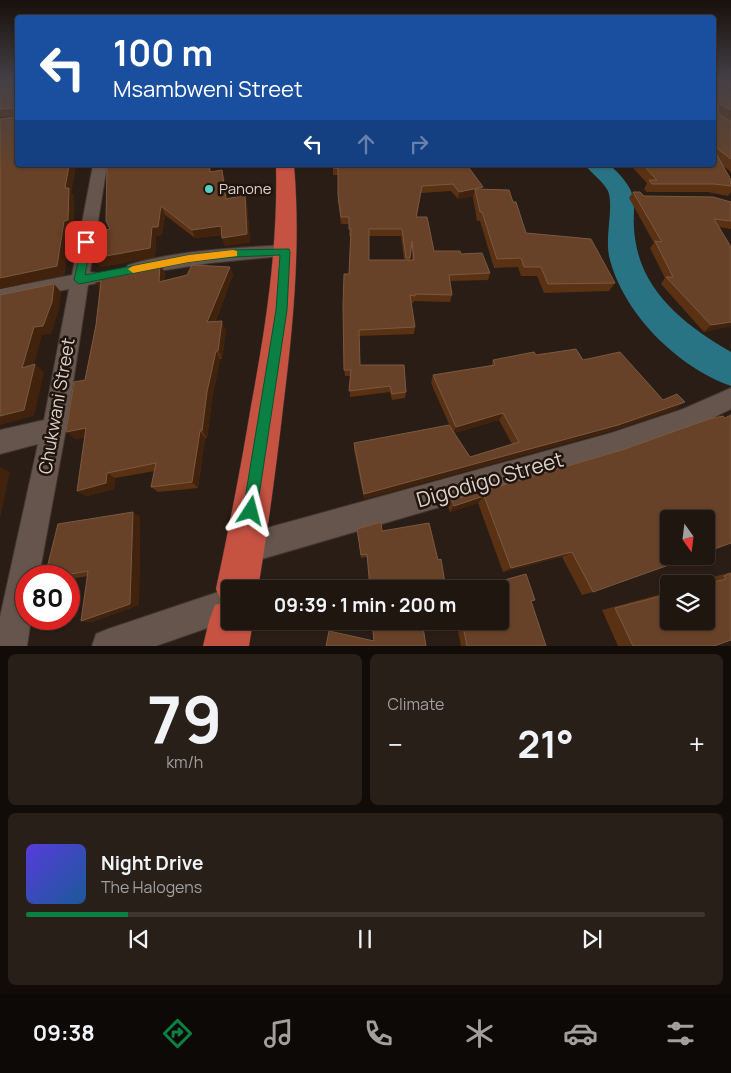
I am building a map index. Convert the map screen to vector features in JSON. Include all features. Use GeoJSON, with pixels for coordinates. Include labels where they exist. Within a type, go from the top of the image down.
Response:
{"type":"FeatureCollection","features":[{"type":"Feature","properties":{"kind":"highway"},"geometry":{"type":"LineString","coordinates":[[239,580],[281,310],[286,252],[284,167]]}},
{"type":"Feature","properties":{"kind":"highway"},"geometry":{"type":"LineString","coordinates":[[226,646],[229,630]]}},
{"type":"Feature","properties":{"kind":"street","name":"Chukwani Street"},"geometry":{"type":"LineString","coordinates":[[10,646],[54,429],[100,167]]}},
{"type":"Feature","properties":{"kind":"street"},"geometry":{"type":"LineString","coordinates":[[0,296],[189,258],[286,252]]}},
{"type":"Feature","properties":{"kind":"street","name":"Digodigo Street"},"geometry":{"type":"LineString","coordinates":[[245,549],[611,445],[688,418],[731,398]]}},
{"type":"Feature","properties":{"kind":"street"},"geometry":{"type":"LineString","coordinates":[[0,442],[54,429]]}},
{"type":"Feature","properties":{"kind":"street"},"geometry":{"type":"LineString","coordinates":[[108,646],[221,607]]}},
{"type":"Feature","properties":{"kind":"building"},"geometry":{"type":"Polygon","coordinates":[[[15,111],[15,167],[69,167],[65,188],[69,188],[68,220],[64,221],[57,266],[0,278],[0,119],[14,117],[15,111]]]}},
{"type":"Feature","properties":{"kind":"building"},"geometry":{"type":"Polygon","coordinates":[[[716,111],[731,121],[731,159],[716,148],[716,111]]]}},
{"type":"Feature","properties":{"kind":"building"},"geometry":{"type":"Polygon","coordinates":[[[716,154],[731,180],[731,186],[714,184],[652,184],[649,180],[657,180],[645,167],[716,167],[716,154]]]}},
{"type":"Feature","properties":{"kind":"building"},"geometry":{"type":"Polygon","coordinates":[[[107,167],[209,167],[210,172],[222,170],[226,199],[245,195],[247,234],[222,238],[221,226],[192,230],[161,206],[158,227],[152,227],[150,248],[95,258],[97,232],[110,229],[106,221],[107,167]]]}},
{"type":"Feature","properties":{"kind":"building"},"geometry":{"type":"Polygon","coordinates":[[[333,167],[468,167],[483,187],[459,192],[453,184],[422,186],[416,217],[427,217],[434,251],[460,251],[461,254],[482,253],[490,273],[449,275],[452,295],[410,295],[415,327],[359,330],[360,365],[404,365],[406,392],[392,394],[390,386],[349,391],[351,370],[344,370],[343,307],[344,274],[349,274],[351,229],[349,229],[349,217],[341,217],[338,195],[338,168],[333,167]],[[369,229],[369,260],[414,260],[412,241],[410,258],[406,258],[402,229],[369,229]]]}},
{"type":"Feature","properties":{"kind":"building"},"geometry":{"type":"Polygon","coordinates":[[[475,189],[509,190],[513,202],[516,202],[526,233],[591,239],[615,283],[548,284],[541,267],[524,267],[521,258],[497,259],[482,212],[480,212],[475,189]]]}},
{"type":"Feature","properties":{"kind":"building"},"geometry":{"type":"Polygon","coordinates":[[[633,192],[640,192],[644,196],[713,197],[731,202],[731,221],[714,219],[731,247],[731,322],[711,325],[666,277],[673,277],[655,241],[662,242],[633,192]]]}},
{"type":"Feature","properties":{"kind":"building"},"geometry":{"type":"Polygon","coordinates":[[[160,264],[159,282],[187,275],[192,265],[230,267],[207,322],[222,321],[218,351],[216,351],[207,392],[192,482],[151,487],[156,463],[107,473],[106,483],[77,491],[86,428],[66,432],[74,382],[85,380],[96,325],[101,281],[95,282],[95,276],[160,264]]]}},
{"type":"Feature","properties":{"kind":"building"},"geometry":{"type":"Polygon","coordinates":[[[54,284],[52,302],[43,326],[34,327],[22,368],[35,364],[24,410],[0,416],[0,295],[54,284]]]}},
{"type":"Feature","properties":{"kind":"building"},"geometry":{"type":"Polygon","coordinates":[[[576,349],[583,360],[620,352],[663,400],[677,394],[685,402],[618,425],[364,494],[354,443],[449,425],[470,457],[519,442],[503,413],[456,427],[433,375],[495,365],[493,360],[534,352],[536,355],[576,349]]]}},
{"type":"Feature","properties":{"kind":"building"},"geometry":{"type":"Polygon","coordinates":[[[731,415],[731,543],[715,549],[715,510],[660,510],[660,565],[669,565],[593,592],[572,552],[511,568],[484,496],[454,506],[452,500],[622,450],[709,419],[723,416],[725,418],[731,415]]]}},
{"type":"Feature","properties":{"kind":"building"},"geometry":{"type":"Polygon","coordinates":[[[133,512],[130,604],[81,621],[88,571],[80,572],[80,565],[48,565],[58,524],[133,512]]]}},
{"type":"Feature","properties":{"kind":"building"},"geometry":{"type":"Polygon","coordinates":[[[381,522],[382,531],[429,523],[438,560],[441,559],[444,580],[369,580],[367,554],[361,555],[357,529],[381,522]]]}},
{"type":"Feature","properties":{"kind":"building"},"geometry":{"type":"Polygon","coordinates":[[[731,573],[731,640],[714,646],[633,646],[615,608],[660,596],[660,630],[715,630],[715,582],[726,579],[724,576],[731,573]]]}},
{"type":"Feature","properties":{"kind":"building"},"geometry":{"type":"Polygon","coordinates":[[[526,574],[535,600],[531,601],[546,646],[467,646],[464,630],[509,630],[509,580],[504,580],[526,574]]]}},
{"type":"Feature","properties":{"kind":"building"},"geometry":{"type":"Polygon","coordinates":[[[373,630],[423,630],[426,646],[326,646],[329,631],[374,641],[373,630]]]}},
{"type":"Feature","properties":{"kind":"waterway"},"geometry":{"type":"LineString","coordinates":[[599,167],[620,191],[623,205],[621,239],[624,256],[630,275],[639,293],[651,309],[681,337],[731,370]]}},
{"type":"Feature","properties":{"kind":"slow traffic"},"geometry":{"type":"LineString","coordinates":[[133,269],[189,258],[233,254]]}},
{"type":"Feature","properties":{"kind":"place","name":"Panone"},"geometry":{"type":"Point","coordinates":[209,189]}},
{"type":"Feature","properties":{"kind":"route"},"geometry":{"type":"LineString","coordinates":[[86,242],[79,280],[189,258],[286,252],[281,310],[251,511]]}}]}
